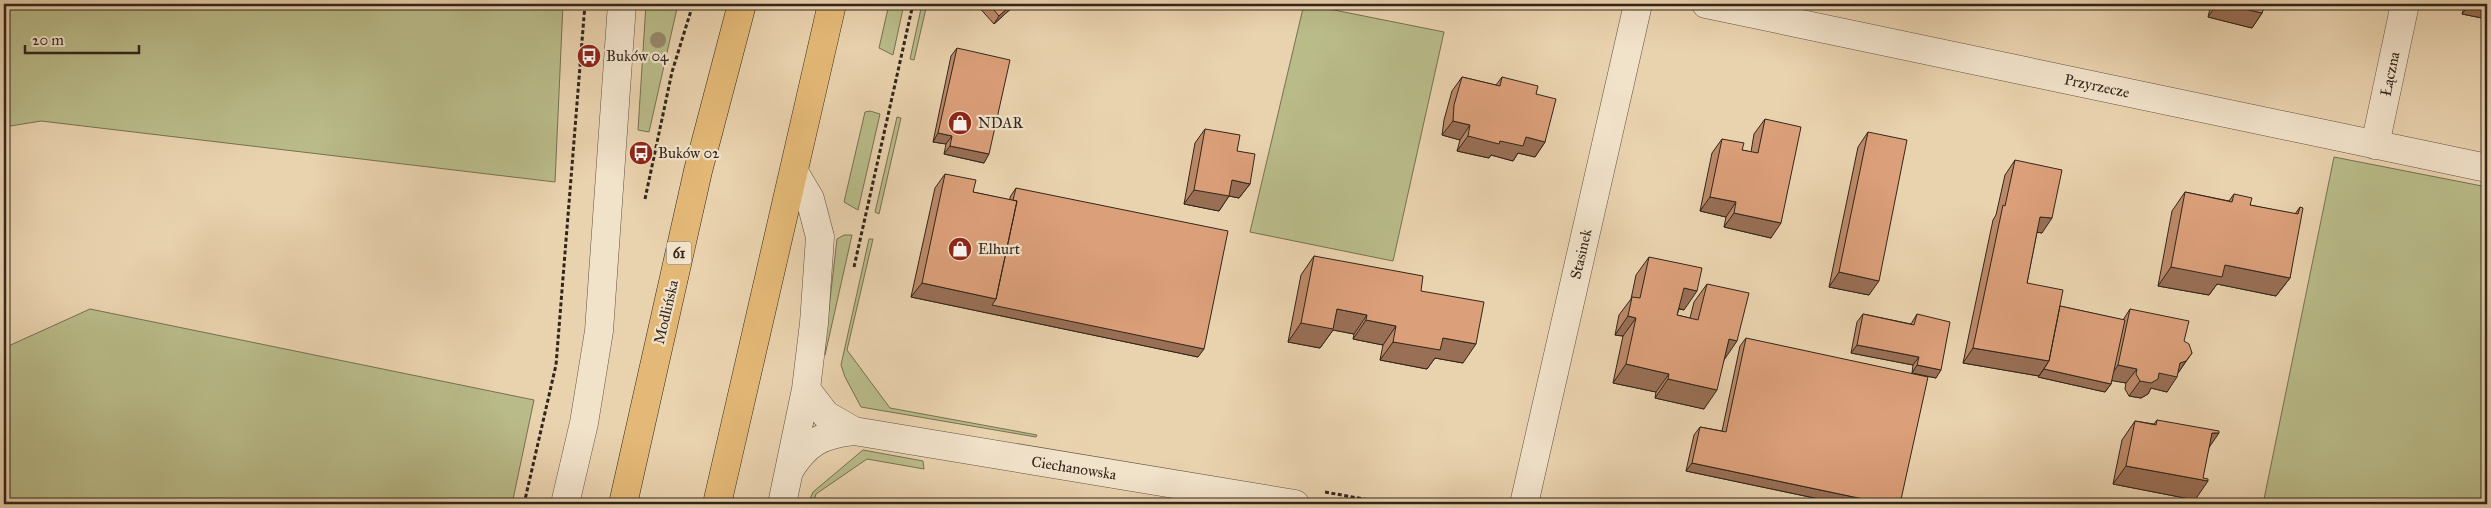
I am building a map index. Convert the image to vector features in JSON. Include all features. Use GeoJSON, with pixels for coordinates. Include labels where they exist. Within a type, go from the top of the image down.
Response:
{"type":"FeatureCollection","features":[{"type":"Feature","properties":{"kind":"main road","name":"Modlińska"},"geometry":{"type":"LineString","coordinates":[[623,504],[698,171],[742,4]]}},
{"type":"Feature","properties":{"kind":"main road"},"geometry":{"type":"LineString","coordinates":[[717,504],[832,4]]}},
{"type":"Feature","properties":{"kind":"street"},"geometry":{"type":"LineString","coordinates":[[565,504],[584,423],[599,331],[622,4]]}},
{"type":"Feature","properties":{"kind":"street","name":"Stasinek"},"geometry":{"type":"LineString","coordinates":[[1524,504],[1638,4]]}},
{"type":"Feature","properties":{"kind":"street","name":"Przyrzecze"},"geometry":{"type":"LineString","coordinates":[[1706,4],[2487,168]]}},
{"type":"Feature","properties":{"kind":"street","name":"Łączna"},"geometry":{"type":"LineString","coordinates":[[2375,145],[2405,4]]}},
{"type":"Feature","properties":{"kind":"street"},"geometry":{"type":"LineString","coordinates":[[782,504],[806,389],[814,323],[820,237],[810,199],[794,172]]}},
{"type":"Feature","properties":{"kind":"street","name":"Ciechanowska"},"geometry":{"type":"LineString","coordinates":[[806,389],[826,415],[854,431]]}},
{"type":"Feature","properties":{"kind":"street","name":"Ciechanowska"},"geometry":{"type":"LineString","coordinates":[[789,471],[798,457],[817,440],[832,433],[854,431],[1294,504]]}},
{"type":"Feature","properties":{"kind":"path"},"geometry":{"type":"LineString","coordinates":[[524,504],[556,365],[585,4]]}},
{"type":"Feature","properties":{"kind":"path"},"geometry":{"type":"LineString","coordinates":[[644,201],[672,72],[693,4]]}},
{"type":"Feature","properties":{"kind":"path"},"geometry":{"type":"LineString","coordinates":[[853,270],[914,4]]}},
{"type":"Feature","properties":{"kind":"path"},"geometry":{"type":"LineString","coordinates":[[1587,4],[1604,7],[1611,4]]}},
{"type":"Feature","properties":{"kind":"green space"},"geometry":{"type":"Polygon","coordinates":[[[4,4],[563,4],[555,182],[41,121],[4,127],[4,4]]]}},
{"type":"Feature","properties":{"kind":"green space"},"geometry":{"type":"Polygon","coordinates":[[[646,4],[678,4],[649,132],[638,130],[646,4]]]}},
{"type":"Feature","properties":{"kind":"green space"},"geometry":{"type":"Polygon","coordinates":[[[889,4],[904,4],[893,55],[879,48],[889,4]]]}},
{"type":"Feature","properties":{"kind":"green space"},"geometry":{"type":"Polygon","coordinates":[[[922,4],[927,4],[914,60],[910,59],[922,4]]]}},
{"type":"Feature","properties":{"kind":"green space"},"geometry":{"type":"Polygon","coordinates":[[[1304,4],[1444,32],[1393,261],[1250,232],[1304,4]]]}},
{"type":"Feature","properties":{"kind":"green space"},"geometry":{"type":"Polygon","coordinates":[[[870,111],[880,114],[858,210],[844,202],[865,112],[870,111]]]}},
{"type":"Feature","properties":{"kind":"green space"},"geometry":{"type":"Polygon","coordinates":[[[897,117],[901,118],[879,214],[875,212],[897,117]]]}},
{"type":"Feature","properties":{"kind":"green space"},"geometry":{"type":"Polygon","coordinates":[[[2334,157],[2487,187],[2487,504],[2263,504],[2334,157]]]}},
{"type":"Feature","properties":{"kind":"green space"},"geometry":{"type":"Polygon","coordinates":[[[844,235],[852,235],[825,355],[837,239],[844,235]]]}},
{"type":"Feature","properties":{"kind":"green space"},"geometry":{"type":"Polygon","coordinates":[[[869,239],[873,239],[847,350],[890,408],[1037,435],[1036,437],[861,407],[845,377],[841,365],[869,239]]]}},
{"type":"Feature","properties":{"kind":"green space"},"geometry":{"type":"Polygon","coordinates":[[[90,309],[534,400],[512,504],[4,504],[4,348],[90,309]]]}},
{"type":"Feature","properties":{"kind":"green space"},"geometry":{"type":"Polygon","coordinates":[[[863,450],[923,461],[924,469],[867,459],[816,494],[813,504],[808,504],[813,492],[863,450]]]}},
{"type":"Feature","properties":{"kind":"building"},"geometry":{"type":"Polygon","coordinates":[[[989,4],[1012,4],[999,16],[989,4]]]}},
{"type":"Feature","properties":{"kind":"building"},"geometry":{"type":"Polygon","coordinates":[[[2224,4],[2265,4],[2262,13],[2224,4]]]}},
{"type":"Feature","properties":{"kind":"building"},"geometry":{"type":"Polygon","coordinates":[[[2469,4],[2487,4],[2487,10],[2468,6],[2469,4]]]}},
{"type":"Feature","properties":{"kind":"building"},"geometry":{"type":"Polygon","coordinates":[[[957,48],[1010,60],[989,154],[950,146],[952,136],[938,133],[957,48]]]}},
{"type":"Feature","properties":{"kind":"building"},"geometry":{"type":"Polygon","coordinates":[[[1462,77],[1500,86],[1502,77],[1538,86],[1536,94],[1556,99],[1545,142],[1526,137],[1523,146],[1500,141],[1499,144],[1468,136],[1470,125],[1453,121],[1454,105],[1462,77]]]}},
{"type":"Feature","properties":{"kind":"building"},"geometry":{"type":"Polygon","coordinates":[[[1765,119],[1801,127],[1781,223],[1734,213],[1736,202],[1710,197],[1722,139],[1744,143],[1742,150],[1758,153],[1765,119]]]}},
{"type":"Feature","properties":{"kind":"building"},"geometry":{"type":"Polygon","coordinates":[[[1205,129],[1240,135],[1237,151],[1255,154],[1250,184],[1232,180],[1229,196],[1194,190],[1205,129]]]}},
{"type":"Feature","properties":{"kind":"building"},"geometry":{"type":"Polygon","coordinates":[[[1868,132],[1907,140],[1879,281],[1839,272],[1868,132]]]}},
{"type":"Feature","properties":{"kind":"building"},"geometry":{"type":"Polygon","coordinates":[[[2015,160],[2062,170],[2052,218],[2040,217],[2027,283],[2063,290],[2049,361],[1973,348],[2003,205],[2005,206],[2015,160]]]}},
{"type":"Feature","properties":{"kind":"building","name":"Elhurt"},"geometry":{"type":"Polygon","coordinates":[[[945,174],[976,180],[973,192],[1017,201],[996,299],[922,283],[945,174]]]}},
{"type":"Feature","properties":{"kind":"building"},"geometry":{"type":"Polygon","coordinates":[[[1016,188],[1228,231],[1204,349],[992,305],[996,299],[1017,201],[1013,200],[1016,188]]]}},
{"type":"Feature","properties":{"kind":"building"},"geometry":{"type":"Polygon","coordinates":[[[2185,192],[2232,202],[2234,194],[2252,198],[2250,205],[2298,214],[2300,207],[2303,208],[2290,278],[2225,265],[2222,277],[2171,267],[2185,192]]]}},
{"type":"Feature","properties":{"kind":"building"},"geometry":{"type":"Polygon","coordinates":[[[1314,256],[1423,276],[1421,291],[1484,302],[1476,344],[1443,338],[1440,350],[1393,342],[1396,326],[1366,320],[1367,315],[1337,309],[1333,329],[1301,323],[1314,256]]]}},
{"type":"Feature","properties":{"kind":"building"},"geometry":{"type":"Polygon","coordinates":[[[1649,257],[1702,268],[1697,291],[1684,288],[1677,315],[1698,320],[1707,284],[1749,293],[1737,341],[1729,339],[1717,390],[1668,379],[1669,374],[1626,364],[1636,318],[1628,316],[1632,297],[1640,298],[1649,257]]]}},
{"type":"Feature","properties":{"kind":"building"},"geometry":{"type":"Polygon","coordinates":[[[2060,306],[2125,320],[2111,384],[2044,369],[2049,361],[2060,306]]]}},
{"type":"Feature","properties":{"kind":"building"},"geometry":{"type":"Polygon","coordinates":[[[2130,309],[2189,321],[2184,341],[2189,344],[2192,353],[2186,361],[2180,363],[2177,377],[2159,373],[2158,379],[2151,383],[2140,381],[2136,374],[2137,369],[2118,365],[2130,309]]]}},
{"type":"Feature","properties":{"kind":"building"},"geometry":{"type":"Polygon","coordinates":[[[1863,314],[1914,325],[1917,314],[1950,322],[1941,370],[1917,365],[1919,357],[1857,345],[1863,314]]]}},
{"type":"Feature","properties":{"kind":"building"},"geometry":{"type":"Polygon","coordinates":[[[1746,338],[1928,377],[1900,504],[1887,504],[1692,463],[1700,427],[1726,432],[1746,338]]]}},
{"type":"Feature","properties":{"kind":"building"},"geometry":{"type":"Polygon","coordinates":[[[2157,420],[2219,431],[2219,433],[2212,433],[2203,478],[2208,479],[2208,481],[2126,466],[2135,421],[2156,425],[2157,420]]]}},
{"type":"Feature","properties":{"kind":"place","name":"Buków 04"},"geometry":{"type":"Point","coordinates":[589,56]}},
{"type":"Feature","properties":{"kind":"place","name":"NDAR"},"geometry":{"type":"Point","coordinates":[960,123]}},
{"type":"Feature","properties":{"kind":"place","name":"Buków 02"},"geometry":{"type":"Point","coordinates":[641,153]}},
{"type":"Feature","properties":{"kind":"place","name":"Elhurt"},"geometry":{"type":"Point","coordinates":[960,249]}}]}
